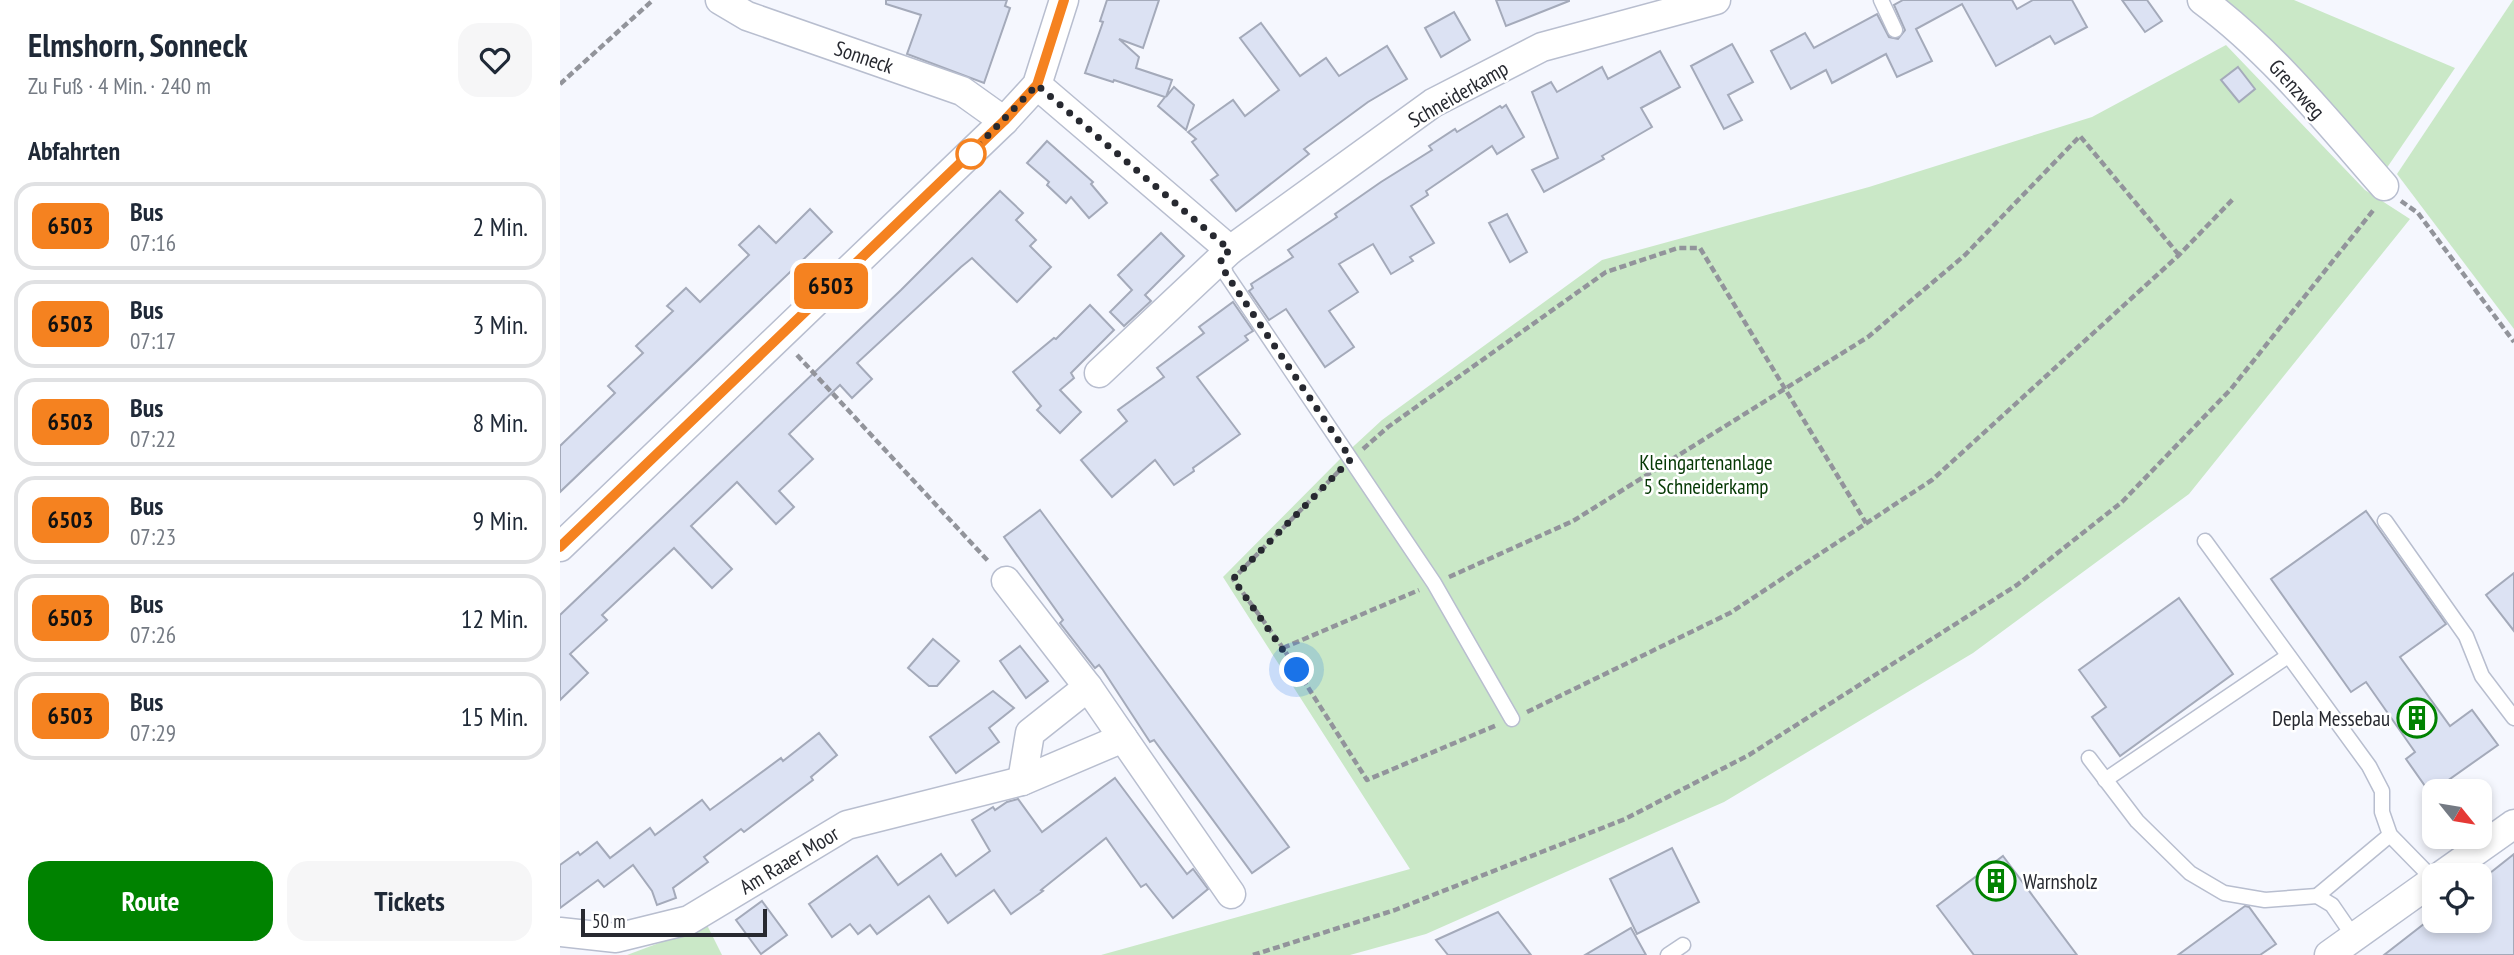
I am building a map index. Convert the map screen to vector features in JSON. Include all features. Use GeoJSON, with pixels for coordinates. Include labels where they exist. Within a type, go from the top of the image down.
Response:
{"type":"FeatureCollection","features":[{"type":"Feature","properties":{"kind":"street","name":"Sonneck"},"geometry":{"type":"LineString","coordinates":[[720,0],[747,16],[962,91],[1004,121]]}},
{"type":"Feature","properties":{"kind":"street"},"geometry":{"type":"LineString","coordinates":[[560,547],[1004,121],[1037,85],[1064,0]]}},
{"type":"Feature","properties":{"kind":"street","name":"Schneiderkamp"},"geometry":{"type":"LineString","coordinates":[[1099,373],[1225,254],[1433,103],[1542,47],[1716,0]]}},
{"type":"Feature","properties":{"kind":"street","name":"Grenzweg"},"geometry":{"type":"LineString","coordinates":[[2202,0],[2227,18],[2275,63],[2387,195]]}},
{"type":"Feature","properties":{"kind":"street"},"geometry":{"type":"LineString","coordinates":[[1037,85],[1225,254]]}},
{"type":"Feature","properties":{"kind":"street"},"geometry":{"type":"LineString","coordinates":[[1006,581],[1088,687],[1231,894]]}},
{"type":"Feature","properties":{"kind":"street"},"geometry":{"type":"LineString","coordinates":[[1022,781],[1030,733],[1088,687]]}},
{"type":"Feature","properties":{"kind":"street","name":"Am Raaer Moor"},"geometry":{"type":"LineString","coordinates":[[560,932],[616,938],[689,920],[848,825],[1022,781],[1123,738]]}},
{"type":"Feature","properties":{"kind":"street"},"geometry":{"type":"LineString","coordinates":[[2459,863],[2514,824]]}},
{"type":"Feature","properties":{"kind":"street"},"geometry":{"type":"LineString","coordinates":[[2329,955],[2422,889]]}},
{"type":"Feature","properties":{"kind":"lane"},"geometry":{"type":"LineString","coordinates":[[1881,0],[1895,30]]}},
{"type":"Feature","properties":{"kind":"lane"},"geometry":{"type":"LineString","coordinates":[[1225,254],[1226,274],[1434,583],[1511,719]]}},
{"type":"Feature","properties":{"kind":"lane"},"geometry":{"type":"LineString","coordinates":[[2385,521],[2466,636],[2482,676],[2514,718]]}},
{"type":"Feature","properties":{"kind":"lane"},"geometry":{"type":"LineString","coordinates":[[2205,541],[2369,766],[2382,791],[2382,812],[2390,835],[2422,868]]}},
{"type":"Feature","properties":{"kind":"lane"},"geometry":{"type":"LineString","coordinates":[[2105,780],[2288,656]]}},
{"type":"Feature","properties":{"kind":"lane"},"geometry":{"type":"LineString","coordinates":[[2089,758],[2137,821],[2190,873],[2224,893],[2265,901],[2317,896],[2390,835]]}},
{"type":"Feature","properties":{"kind":"lane"},"geometry":{"type":"LineString","coordinates":[[2317,896],[2332,905],[2354,937]]}},
{"type":"Feature","properties":{"kind":"lane"},"geometry":{"type":"LineString","coordinates":[[1668,955],[1683,945]]}},
{"type":"Feature","properties":{"kind":"path"},"geometry":{"type":"LineString","coordinates":[[560,84],[653,0]]}},
{"type":"Feature","properties":{"kind":"path"},"geometry":{"type":"LineString","coordinates":[[1283,648],[1573,521],[1868,337],[1965,255],[2080,136],[2179,255]]}},
{"type":"Feature","properties":{"kind":"path"},"geometry":{"type":"LineString","coordinates":[[1254,955],[1395,910],[1626,819],[1749,755],[2017,585],[2122,502],[2222,398],[2387,195],[2418,214],[2514,342]]}},
{"type":"Feature","properties":{"kind":"path"},"geometry":{"type":"LineString","coordinates":[[1866,523],[1700,247],[1678,248],[1606,272],[1388,427],[1351,459],[1233,579],[1283,648],[1367,780],[1511,719],[1730,613],[1932,480],[2179,255],[2234,198]]}},
{"type":"Feature","properties":{"kind":"path"},"geometry":{"type":"LineString","coordinates":[[779,336],[1006,581]]}},
{"type":"Feature","properties":{"kind":"green space"},"geometry":{"type":"Polygon","coordinates":[[[2211,0],[2294,0],[2455,68],[2382,175],[2211,0]]]}},
{"type":"Feature","properties":{"kind":"green space"},"geometry":{"type":"Polygon","coordinates":[[[2514,0],[2514,329],[2397,174],[2514,0]]]}},
{"type":"Feature","properties":{"kind":"green space","name":"Kleingartenanlage 5 Schneiderkamp"},"geometry":{"type":"Polygon","coordinates":[[[2226,45],[2365,190],[2410,219],[2189,494],[1973,653],[1724,802],[1426,934],[1350,955],[1101,955],[1410,869],[1223,577],[1382,420],[1602,260],[1869,187],[2092,117],[2226,45]]]}},
{"type":"Feature","properties":{"kind":"green space"},"geometry":{"type":"Polygon","coordinates":[[[707,925],[722,955],[627,955],[707,925]]]}},
{"type":"Feature","properties":{"kind":"building"},"geometry":{"type":"Polygon","coordinates":[[[886,0],[1007,0],[1005,6],[1010,8],[984,83],[907,54],[921,15],[886,4],[886,0]]]}},
{"type":"Feature","properties":{"kind":"building"},"geometry":{"type":"Polygon","coordinates":[[[1107,0],[1159,0],[1143,48],[1119,39],[1139,57],[1136,68],[1172,80],[1166,97],[1174,87],[1194,105],[1186,130],[1158,106],[1165,97],[1085,73],[1103,22],[1100,21],[1107,0]]]}},
{"type":"Feature","properties":{"kind":"building"},"geometry":{"type":"Polygon","coordinates":[[[1496,0],[1569,0],[1569,1],[1506,26],[1496,0]]]}},
{"type":"Feature","properties":{"kind":"building"},"geometry":{"type":"Polygon","coordinates":[[[1903,0],[2012,0],[2017,9],[2033,0],[2072,0],[2087,27],[2055,44],[2050,36],[1996,66],[1962,4],[1916,29],[1932,61],[1897,77],[1886,54],[1832,83],[1826,70],[1791,89],[1771,51],[1805,33],[1814,48],[1877,14],[1889,37],[1898,39],[1905,30],[1894,5],[1903,0]]]}},
{"type":"Feature","properties":{"kind":"building"},"geometry":{"type":"Polygon","coordinates":[[[2122,0],[2147,0],[2162,21],[2145,32],[2122,0]]]}},
{"type":"Feature","properties":{"kind":"building"},"geometry":{"type":"Polygon","coordinates":[[[1454,12],[1470,40],[1441,57],[1425,28],[1454,12]]]}},
{"type":"Feature","properties":{"kind":"building"},"geometry":{"type":"Polygon","coordinates":[[[1261,23],[1300,76],[1326,58],[1339,76],[1387,46],[1407,79],[1368,102],[1304,149],[1309,154],[1236,211],[1211,180],[1218,175],[1192,142],[1196,139],[1188,132],[1233,100],[1245,116],[1279,90],[1240,38],[1261,23]]]}},
{"type":"Feature","properties":{"kind":"building"},"geometry":{"type":"Polygon","coordinates":[[[1732,44],[1753,82],[1728,95],[1742,120],[1724,129],[1691,66],[1732,44]]]}},
{"type":"Feature","properties":{"kind":"building"},"geometry":{"type":"Polygon","coordinates":[[[1660,51],[1680,87],[1641,108],[1652,127],[1602,156],[1604,159],[1544,192],[1532,170],[1558,158],[1532,92],[1551,82],[1557,92],[1602,67],[1608,79],[1660,51]]]}},
{"type":"Feature","properties":{"kind":"building"},"geometry":{"type":"Polygon","coordinates":[[[2238,67],[2255,89],[2239,102],[2221,80],[2238,67]]]}},
{"type":"Feature","properties":{"kind":"building"},"geometry":{"type":"Polygon","coordinates":[[[1506,105],[1524,137],[1497,154],[1492,146],[1426,191],[1428,195],[1411,206],[1434,243],[1410,257],[1413,261],[1391,274],[1373,244],[1339,264],[1358,292],[1329,311],[1354,347],[1325,367],[1286,309],[1269,320],[1249,291],[1253,288],[1251,284],[1293,257],[1288,250],[1337,217],[1335,214],[1381,182],[1432,150],[1429,146],[1455,129],[1457,132],[1506,105]]]}},
{"type":"Feature","properties":{"kind":"building"},"geometry":{"type":"Polygon","coordinates":[[[1047,141],[1093,182],[1091,184],[1107,203],[1089,218],[1071,197],[1066,203],[1047,185],[1049,182],[1027,163],[1047,141]]]}},
{"type":"Feature","properties":{"kind":"building"},"geometry":{"type":"Polygon","coordinates":[[[1000,191],[1023,213],[1016,220],[1036,240],[1030,246],[1051,267],[1017,302],[972,258],[961,267],[857,363],[872,379],[852,398],[840,385],[789,434],[813,459],[779,491],[794,507],[776,524],[737,482],[691,526],[732,569],[712,588],[674,548],[602,615],[607,620],[570,654],[588,673],[560,700],[560,615],[901,290],[1000,191]]]}},
{"type":"Feature","properties":{"kind":"building"},"geometry":{"type":"Polygon","coordinates":[[[810,209],[832,232],[560,492],[560,446],[615,393],[608,386],[643,353],[636,346],[673,311],[667,306],[686,288],[700,302],[749,255],[739,245],[759,226],[776,243],[810,209]]]}},
{"type":"Feature","properties":{"kind":"building"},"geometry":{"type":"Polygon","coordinates":[[[1507,214],[1527,252],[1510,262],[1489,223],[1507,214]]]}},
{"type":"Feature","properties":{"kind":"building"},"geometry":{"type":"Polygon","coordinates":[[[1161,233],[1184,256],[1145,295],[1151,301],[1124,326],[1110,312],[1132,290],[1118,275],[1161,233]]]}},
{"type":"Feature","properties":{"kind":"building"},"geometry":{"type":"Polygon","coordinates":[[[1233,302],[1253,331],[1245,336],[1248,340],[1197,377],[1240,434],[1174,485],[1155,460],[1112,497],[1081,460],[1127,421],[1118,410],[1164,377],[1157,368],[1204,333],[1199,327],[1233,302]]]}},
{"type":"Feature","properties":{"kind":"building"},"geometry":{"type":"Polygon","coordinates":[[[1090,305],[1114,330],[1071,373],[1074,378],[1060,390],[1081,412],[1060,433],[1037,410],[1041,406],[1013,372],[1056,339],[1090,305]]]}},
{"type":"Feature","properties":{"kind":"building"},"geometry":{"type":"Polygon","coordinates":[[[1040,510],[1289,847],[1252,873],[1154,740],[1150,742],[1103,670],[1099,665],[1095,668],[1060,623],[1063,620],[1004,537],[1040,510]]]}},
{"type":"Feature","properties":{"kind":"building"},"geometry":{"type":"Polygon","coordinates":[[[2366,511],[2446,624],[2400,657],[2450,726],[2472,710],[2498,745],[2450,779],[2422,779],[2422,782],[2406,759],[2415,752],[2366,682],[2351,692],[2271,579],[2366,511]]]}},
{"type":"Feature","properties":{"kind":"building"},"geometry":{"type":"Polygon","coordinates":[[[2514,573],[2514,631],[2486,595],[2514,573]]]}},
{"type":"Feature","properties":{"kind":"building"},"geometry":{"type":"Polygon","coordinates":[[[2179,598],[2233,674],[2120,756],[2092,717],[2106,707],[2079,670],[2179,598]]]}},
{"type":"Feature","properties":{"kind":"building"},"geometry":{"type":"Polygon","coordinates":[[[933,639],[959,661],[937,686],[929,686],[908,668],[933,639]]]}},
{"type":"Feature","properties":{"kind":"building"},"geometry":{"type":"Polygon","coordinates":[[[1020,646],[1048,681],[1026,698],[1000,661],[1020,646]]]}},
{"type":"Feature","properties":{"kind":"building"},"geometry":{"type":"Polygon","coordinates":[[[993,691],[1014,708],[989,728],[999,742],[956,773],[930,737],[993,691]]]}},
{"type":"Feature","properties":{"kind":"building"},"geometry":{"type":"Polygon","coordinates":[[[819,733],[837,755],[811,777],[813,780],[744,832],[741,829],[704,857],[708,862],[673,888],[676,898],[657,905],[652,891],[633,865],[604,887],[598,880],[560,908],[560,865],[578,852],[580,855],[597,842],[610,858],[650,828],[655,835],[702,800],[710,810],[819,733]]]}},
{"type":"Feature","properties":{"kind":"building"},"geometry":{"type":"Polygon","coordinates":[[[1115,778],[1187,874],[1193,869],[1208,889],[1173,918],[1146,884],[1141,887],[1106,838],[1011,914],[994,890],[948,923],[929,896],[877,934],[870,925],[858,934],[850,924],[832,937],[809,904],[877,856],[898,885],[941,854],[956,876],[990,851],[972,820],[993,807],[995,810],[1018,799],[1042,832],[1115,778]]]}},
{"type":"Feature","properties":{"kind":"building"},"geometry":{"type":"Polygon","coordinates":[[[1672,848],[1699,902],[1637,934],[1610,879],[1672,848]]]}},
{"type":"Feature","properties":{"kind":"building"},"geometry":{"type":"Polygon","coordinates":[[[2514,854],[2514,955],[2384,955],[2422,925],[2422,933],[2492,933],[2492,871],[2514,854]]]}},
{"type":"Feature","properties":{"kind":"building","name":"Warnsholz"},"geometry":{"type":"Polygon","coordinates":[[[2003,856],[2077,955],[1974,955],[1937,906],[2003,856]]]}},
{"type":"Feature","properties":{"kind":"building"},"geometry":{"type":"Polygon","coordinates":[[[762,901],[787,935],[761,954],[736,920],[762,901]]]}},
{"type":"Feature","properties":{"kind":"building"},"geometry":{"type":"Polygon","coordinates":[[[2245,906],[2249,907],[2276,944],[2260,955],[2178,955],[2245,906]]]}},
{"type":"Feature","properties":{"kind":"building"},"geometry":{"type":"Polygon","coordinates":[[[1498,912],[1531,955],[1448,955],[1436,940],[1498,912]]]}},
{"type":"Feature","properties":{"kind":"building"},"geometry":{"type":"Polygon","coordinates":[[[1631,928],[1646,955],[1585,955],[1631,928]]]}},
{"type":"Feature","properties":{"kind":"bus line","name":"6503"},"geometry":{"type":"LineString","coordinates":[[560,547],[1004,121],[1037,85],[1064,0]]}},
{"type":"Feature","properties":{"kind":"place","name":"Depla Messebau"},"geometry":{"type":"Point","coordinates":[2417,718]}},
{"type":"Feature","properties":{"kind":"place","name":"Warnsholz"},"geometry":{"type":"Point","coordinates":[1996,881]}},
{"type":"Feature","properties":{"kind":"route"},"geometry":{"type":"LineString","coordinates":[[971,154],[966,158],[1037,85],[1230,250],[1220,258],[1226,274],[1351,459],[1233,579],[1297,670]]}}]}
